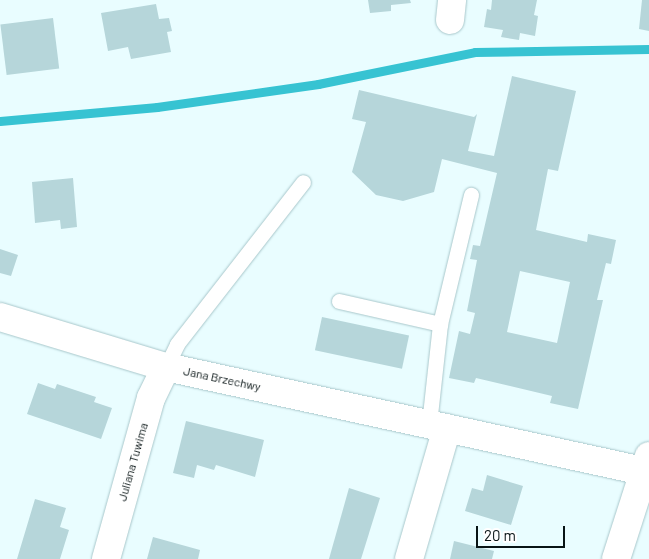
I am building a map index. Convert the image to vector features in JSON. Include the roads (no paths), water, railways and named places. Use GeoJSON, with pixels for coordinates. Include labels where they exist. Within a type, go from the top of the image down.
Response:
{"type":"FeatureCollection","features":[{"type":"Feature","properties":{"kind":"street","name":"Jana Brzechwy"},"geometry":{"type":"LineString","coordinates":[[0,317],[166,367],[438,426],[647,464]]}},
{"type":"Feature","properties":{"kind":"street","name":"Juliana Tuwima"},"geometry":{"type":"LineString","coordinates":[[106,559],[151,398],[166,367]]}},
{"type":"Feature","properties":{"kind":"street"},"geometry":{"type":"LineString","coordinates":[[409,559],[438,426]]}},
{"type":"Feature","properties":{"kind":"street"},"geometry":{"type":"LineString","coordinates":[[616,559],[647,464]]}},
{"type":"Feature","properties":{"kind":"lane"},"geometry":{"type":"LineString","coordinates":[[166,367],[178,344],[303,182]]}},
{"type":"Feature","properties":{"kind":"lane"},"geometry":{"type":"LineString","coordinates":[[438,426],[440,324],[471,195]]}},
{"type":"Feature","properties":{"kind":"lane"},"geometry":{"type":"LineString","coordinates":[[339,302],[440,324]]}},
{"type":"Feature","properties":{"kind":"waterway"},"geometry":{"type":"LineString","coordinates":[[0,121],[157,107],[318,84],[475,52],[649,49]]}}]}
